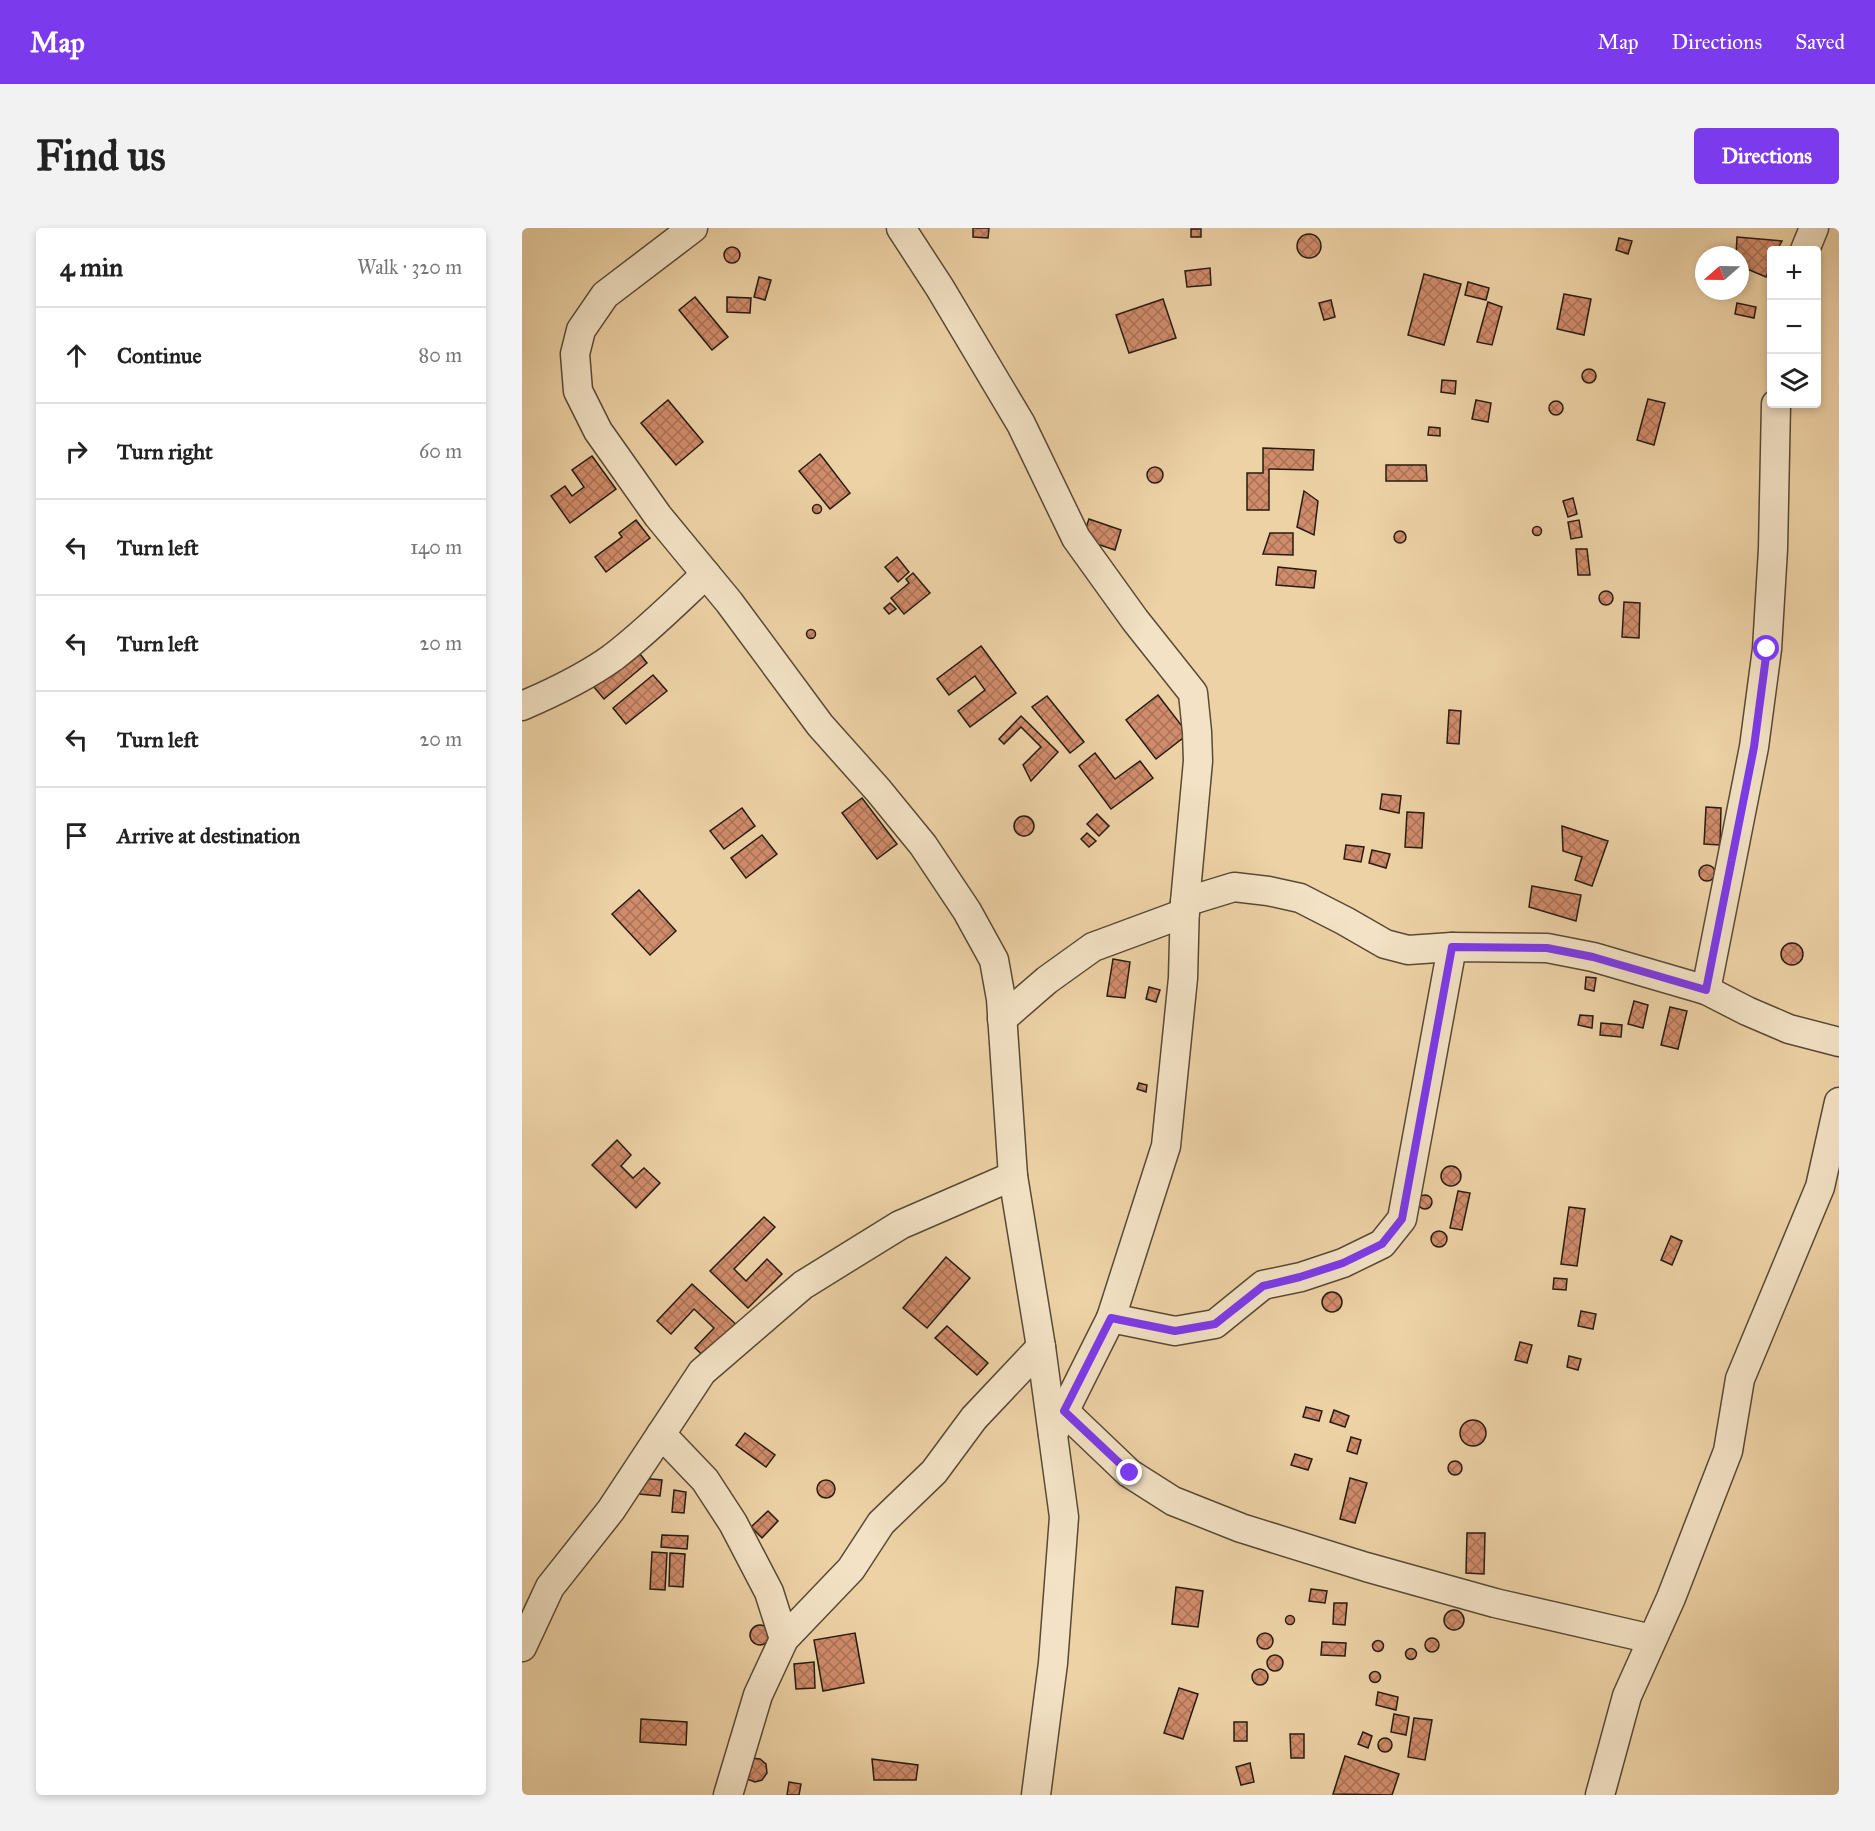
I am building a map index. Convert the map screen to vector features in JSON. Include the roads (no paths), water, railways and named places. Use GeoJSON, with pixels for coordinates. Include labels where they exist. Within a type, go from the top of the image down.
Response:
{"type":"FeatureCollection","features":[{"type":"Feature","properties":{"kind":"street"},"geometry":{"type":"LineString","coordinates":[[693,228],[606,295],[581,330],[575,354],[578,391],[598,431],[658,516],[706,574],[820,725],[923,845],[968,911],[994,960],[1002,1019],[1013,1176],[1041,1347],[1058,1422],[1064,1517],[1053,1663],[1036,1795]]}},
{"type":"Feature","properties":{"kind":"street"},"geometry":{"type":"LineString","coordinates":[[901,228],[940,288],[1021,424],[1076,538],[1135,620],[1193,693],[1198,761],[1185,907],[1183,978],[1166,1146],[1111,1318],[1058,1422]]}},
{"type":"Feature","properties":{"kind":"street"},"geometry":{"type":"LineString","coordinates":[[1807,246],[1814,228]]}},
{"type":"Feature","properties":{"kind":"street"},"geometry":{"type":"LineString","coordinates":[[1706,990],[1754,747],[1767,649],[1773,549],[1776,408]]}},
{"type":"Feature","properties":{"kind":"street"},"geometry":{"type":"LineString","coordinates":[[522,706],[543,697],[610,659],[650,626],[706,574]]}},
{"type":"Feature","properties":{"kind":"street"},"geometry":{"type":"LineString","coordinates":[[1002,1019],[1047,980],[1093,947],[1234,887],[1300,898],[1385,944],[1408,950],[1452,947],[1547,948],[1593,957],[1706,990],[1789,1029],[1839,1042]]}},
{"type":"Feature","properties":{"kind":"street"},"geometry":{"type":"LineString","coordinates":[[1111,1318],[1175,1331],[1215,1324],[1263,1286],[1343,1263],[1382,1244],[1402,1219],[1452,947]]}},
{"type":"Feature","properties":{"kind":"street"},"geometry":{"type":"LineString","coordinates":[[1599,1795],[1627,1696],[1671,1598],[1728,1451],[1740,1379],[1820,1187],[1839,1102]]}},
{"type":"Feature","properties":{"kind":"street"},"geometry":{"type":"LineString","coordinates":[[522,1647],[550,1587],[611,1510],[702,1372],[803,1285],[900,1225],[1013,1176]]}},
{"type":"Feature","properties":{"kind":"street"},"geometry":{"type":"LineString","coordinates":[[728,1795],[758,1695],[784,1639],[851,1569],[881,1523],[934,1472],[974,1418],[1041,1347]]}},
{"type":"Feature","properties":{"kind":"street"},"geometry":{"type":"LineString","coordinates":[[1058,1422],[1173,1501],[1241,1528],[1366,1567],[1495,1603],[1653,1639]]}},
{"type":"Feature","properties":{"kind":"street"},"geometry":{"type":"LineString","coordinates":[[661,1434],[705,1480],[733,1522],[769,1592],[784,1639]]}}]}
